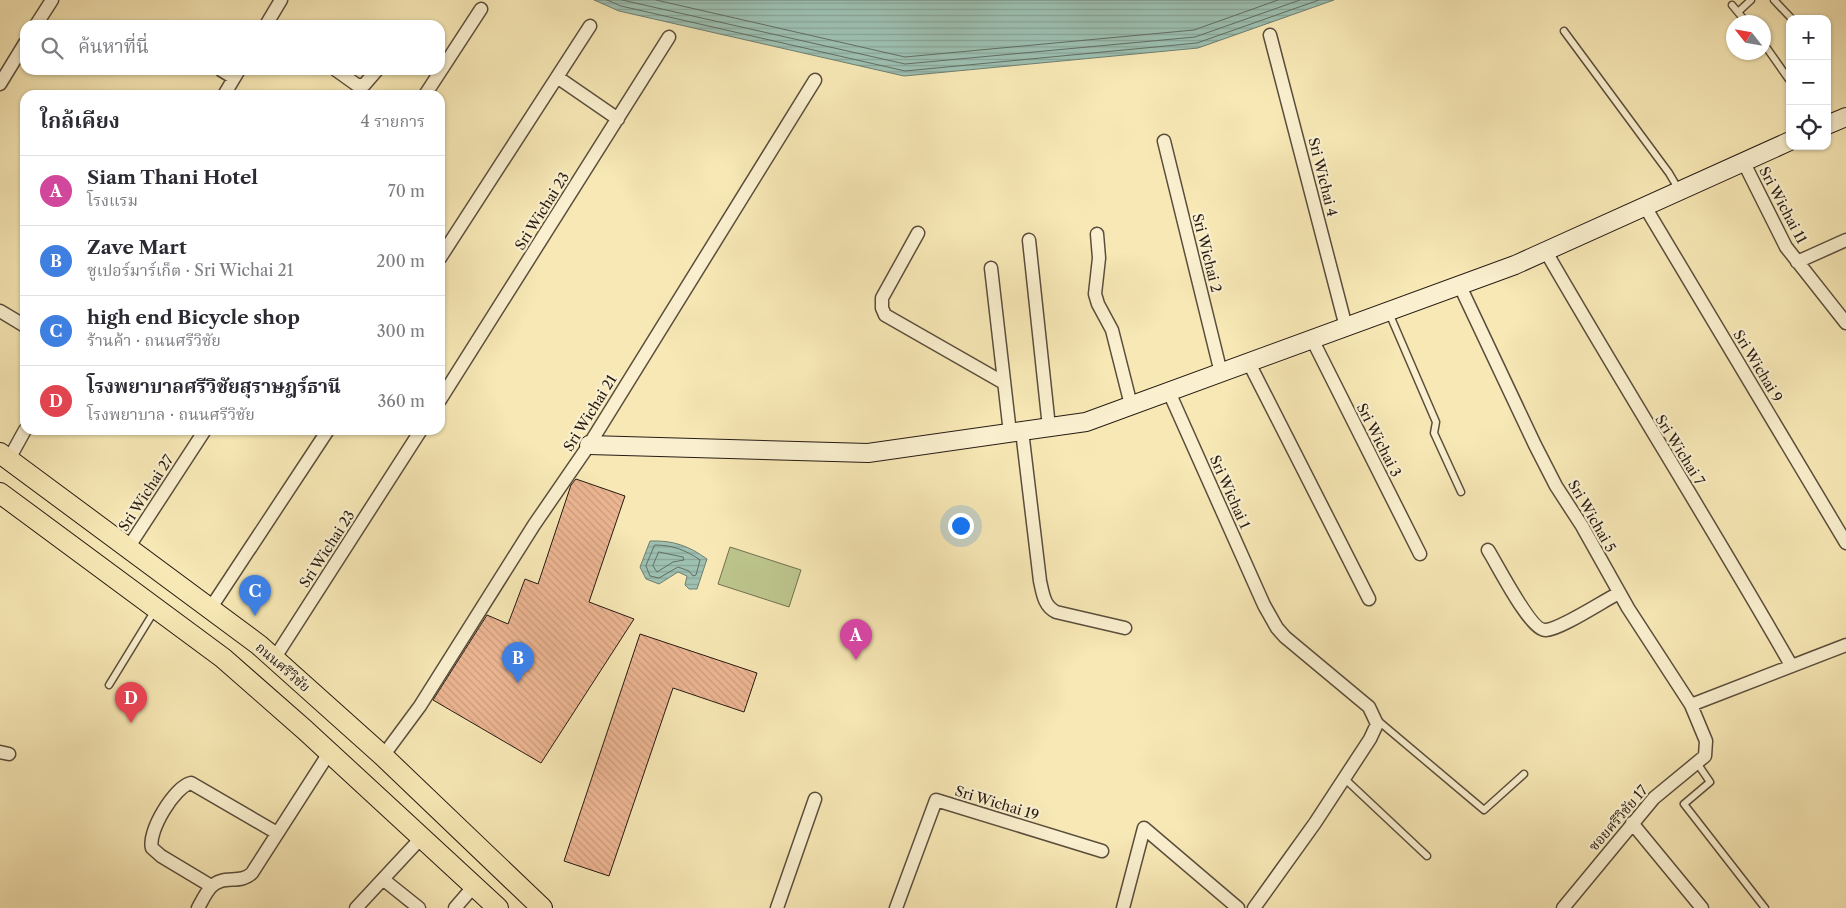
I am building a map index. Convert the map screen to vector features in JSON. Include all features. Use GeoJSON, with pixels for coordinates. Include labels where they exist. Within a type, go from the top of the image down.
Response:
{"type":"FeatureCollection","features":[{"type":"Feature","properties":{"kind":"main road","name":"ถนนศรีวิชัย"},"geometry":{"type":"LineString","coordinates":[[4,456],[210,609],[274,659],[383,756],[542,908]]}},
{"type":"Feature","properties":{"kind":"main road"},"geometry":{"type":"LineString","coordinates":[[0,493],[223,658],[498,908]]}},
{"type":"Feature","properties":{"kind":"street"},"geometry":{"type":"LineString","coordinates":[[39,20],[52,0]]}},
{"type":"Feature","properties":{"kind":"street"},"geometry":{"type":"LineString","coordinates":[[272,20],[281,0]]}},
{"type":"Feature","properties":{"kind":"street"},"geometry":{"type":"LineString","coordinates":[[445,64],[481,9]]}},
{"type":"Feature","properties":{"kind":"street"},"geometry":{"type":"LineString","coordinates":[[445,250],[590,26]]}},
{"type":"Feature","properties":{"kind":"street","name":"Sri Wichai 4"},"geometry":{"type":"LineString","coordinates":[[1270,35],[1346,327]]}},
{"type":"Feature","properties":{"kind":"street","name":"Sri Wichai 23"},"geometry":{"type":"LineString","coordinates":[[445,392],[669,37]]}},
{"type":"Feature","properties":{"kind":"street"},"geometry":{"type":"LineString","coordinates":[[0,84],[20,51]]}},
{"type":"Feature","properties":{"kind":"street"},"geometry":{"type":"LineString","coordinates":[[227,90],[236,75]]}},
{"type":"Feature","properties":{"kind":"street"},"geometry":{"type":"LineString","coordinates":[[343,75],[357,85],[364,86],[373,75]]}},
{"type":"Feature","properties":{"kind":"street"},"geometry":{"type":"LineString","coordinates":[[428,90],[438,75]]}},
{"type":"Feature","properties":{"kind":"street"},"geometry":{"type":"LineString","coordinates":[[557,77],[618,119]]}},
{"type":"Feature","properties":{"kind":"street","name":"Sri Wichai 21"},"geometry":{"type":"LineString","coordinates":[[383,756],[420,706],[534,525],[589,445],[815,80]]}},
{"type":"Feature","properties":{"kind":"street"},"geometry":{"type":"LineString","coordinates":[[1831,123],[1846,117]]}},
{"type":"Feature","properties":{"kind":"street","name":"Sri Wichai 2"},"geometry":{"type":"LineString","coordinates":[[1164,141],[1221,373]]}},
{"type":"Feature","properties":{"kind":"street"},"geometry":{"type":"LineString","coordinates":[[589,445],[868,452],[1086,422],[1516,264],[1743,160],[1786,143]]}},
{"type":"Feature","properties":{"kind":"street","name":"Sri Wichai 11"},"geometry":{"type":"LineString","coordinates":[[1743,160],[1786,247],[1846,324]]}},
{"type":"Feature","properties":{"kind":"street","name":"Sri Wichai 9"},"geometry":{"type":"LineString","coordinates":[[1644,205],[1846,543]]}},
{"type":"Feature","properties":{"kind":"street"},"geometry":{"type":"LineString","coordinates":[[918,233],[882,298],[882,308],[885,314],[1004,383]]}},
{"type":"Feature","properties":{"kind":"street"},"geometry":{"type":"LineString","coordinates":[[1097,234],[1100,258],[1095,294],[1098,304],[1112,330],[1131,405]]}},
{"type":"Feature","properties":{"kind":"street"},"geometry":{"type":"LineString","coordinates":[[1029,240],[1049,427]]}},
{"type":"Feature","properties":{"kind":"street","name":"Sri Wichai 11"},"geometry":{"type":"LineString","coordinates":[[1798,262],[1846,240]]}},
{"type":"Feature","properties":{"kind":"street","name":"Sri Wichai 7"},"geometry":{"type":"LineString","coordinates":[[1545,250],[1648,426],[1741,579],[1790,665]]}},
{"type":"Feature","properties":{"kind":"street"},"geometry":{"type":"LineString","coordinates":[[991,268],[1004,383],[1016,432],[1044,600],[1056,612],[1125,628]]}},
{"type":"Feature","properties":{"kind":"street","name":"Sri Wichai 5"},"geometry":{"type":"LineString","coordinates":[[1459,284],[1535,445],[1619,592],[1692,705],[1706,741],[1701,760]]}},
{"type":"Feature","properties":{"kind":"street"},"geometry":{"type":"LineString","coordinates":[[0,311],[20,323]]}},
{"type":"Feature","properties":{"kind":"street","name":"Sri Wichai 3"},"geometry":{"type":"LineString","coordinates":[[1312,339],[1420,554]]}},
{"type":"Feature","properties":{"kind":"street"},"geometry":{"type":"LineString","coordinates":[[1249,363],[1369,599]]}},
{"type":"Feature","properties":{"kind":"street","name":"Sri Wichai 1"},"geometry":{"type":"LineString","coordinates":[[1169,392],[1264,605],[1277,628],[1369,707],[1375,718]]}},
{"type":"Feature","properties":{"kind":"street"},"geometry":{"type":"LineString","coordinates":[[4,456],[21,435]]}},
{"type":"Feature","properties":{"kind":"street","name":"Sri Wichai 27"},"geometry":{"type":"LineString","coordinates":[[128,548],[202,435]]}},
{"type":"Feature","properties":{"kind":"street"},"geometry":{"type":"LineString","coordinates":[[210,609],[325,435]]}},
{"type":"Feature","properties":{"kind":"street","name":"Sri Wichai 23"},"geometry":{"type":"LineString","coordinates":[[274,659],[418,435]]}},
{"type":"Feature","properties":{"kind":"street"},"geometry":{"type":"LineString","coordinates":[[1488,550],[1527,614],[1541,629],[1547,630],[1560,625],[1619,592]]}},
{"type":"Feature","properties":{"kind":"street"},"geometry":{"type":"LineString","coordinates":[[1692,705],[1790,665],[1846,645]]}},
{"type":"Feature","properties":{"kind":"street"},"geometry":{"type":"LineString","coordinates":[[1254,908],[1344,779],[1376,729],[1375,718]]}},
{"type":"Feature","properties":{"kind":"street"},"geometry":{"type":"LineString","coordinates":[[198,908],[211,886],[223,880],[239,881],[247,878],[329,753]]}},
{"type":"Feature","properties":{"kind":"street","name":"ซอยศรีวิชัย 17"},"geometry":{"type":"LineString","coordinates":[[1563,908],[1654,798],[1701,760]]}},
{"type":"Feature","properties":{"kind":"street"},"geometry":{"type":"LineString","coordinates":[[211,886],[161,856],[152,848],[151,837],[155,827],[178,790],[192,783],[277,833]]}},
{"type":"Feature","properties":{"kind":"street"},"geometry":{"type":"LineString","coordinates":[[778,908],[815,799]]}},
{"type":"Feature","properties":{"kind":"street","name":"Sri Wichai 19"},"geometry":{"type":"LineString","coordinates":[[896,908],[936,800],[1102,851]]}},
{"type":"Feature","properties":{"kind":"street"},"geometry":{"type":"LineString","coordinates":[[1632,823],[1702,908]]}},
{"type":"Feature","properties":{"kind":"street"},"geometry":{"type":"LineString","coordinates":[[1123,908],[1144,828],[1238,908]]}},
{"type":"Feature","properties":{"kind":"street"},"geometry":{"type":"LineString","coordinates":[[356,908],[422,837]]}},
{"type":"Feature","properties":{"kind":"street"},"geometry":{"type":"LineString","coordinates":[[384,880],[419,908]]}},
{"type":"Feature","properties":{"kind":"street"},"geometry":{"type":"LineString","coordinates":[[455,908],[474,886]]}},
{"type":"Feature","properties":{"kind":"lane"},"geometry":{"type":"LineString","coordinates":[[1738,12],[1751,0]]}},
{"type":"Feature","properties":{"kind":"lane"},"geometry":{"type":"LineString","coordinates":[[1774,0],[1788,15]]}},
{"type":"Feature","properties":{"kind":"lane"},"geometry":{"type":"LineString","coordinates":[[1732,5],[1740,15]]}},
{"type":"Feature","properties":{"kind":"lane"},"geometry":{"type":"LineString","coordinates":[[1564,31],[1669,173],[1678,190]]}},
{"type":"Feature","properties":{"kind":"lane"},"geometry":{"type":"LineString","coordinates":[[1771,54],[1786,75]]}},
{"type":"Feature","properties":{"kind":"lane"},"geometry":{"type":"LineString","coordinates":[[1388,312],[1436,422],[1434,433],[1461,492]]}},
{"type":"Feature","properties":{"kind":"lane"},"geometry":{"type":"LineString","coordinates":[[109,685],[156,608]]}},
{"type":"Feature","properties":{"kind":"lane"},"geometry":{"type":"LineString","coordinates":[[1375,718],[1484,810],[1524,774]]}},
{"type":"Feature","properties":{"kind":"lane"},"geometry":{"type":"LineString","coordinates":[[1701,760],[1710,782],[1684,804],[1765,908]]}},
{"type":"Feature","properties":{"kind":"lane"},"geometry":{"type":"LineString","coordinates":[[1344,779],[1427,856]]}},
{"type":"Feature","properties":{"kind":"green space"},"geometry":{"type":"Polygon","coordinates":[[[730,547],[801,570],[789,607],[718,584],[730,547]]]}},
{"type":"Feature","properties":{"kind":"water"},"geometry":{"type":"Polygon","coordinates":[[[594,0],[1334,0],[1198,48],[904,76],[619,11],[594,0]]]}},
{"type":"Feature","properties":{"kind":"water"},"geometry":{"type":"Polygon","coordinates":[[[650,541],[680,545],[707,559],[697,589],[689,589],[685,585],[687,576],[678,572],[659,584],[646,579],[640,567],[650,541]]]}},
{"type":"Feature","properties":{"kind":"building"},"geometry":{"type":"Polygon","coordinates":[[[576,479],[625,496],[589,602],[634,619],[541,763],[433,700],[487,615],[508,624],[525,579],[538,584],[571,485],[576,479]]]}},
{"type":"Feature","properties":{"kind":"building"},"geometry":{"type":"Polygon","coordinates":[[[640,634],[757,673],[744,712],[673,688],[609,876],[564,861],[640,634]]]}},
{"type":"Feature","properties":{"kind":"place","name":"high end Bicycle shop"},"geometry":{"type":"Point","coordinates":[255,616]}},
{"type":"Feature","properties":{"kind":"place","name":"Siam Thani Hotel"},"geometry":{"type":"Point","coordinates":[856,660]}},
{"type":"Feature","properties":{"kind":"place","name":"Zave Mart"},"geometry":{"type":"Point","coordinates":[518,683]}},
{"type":"Feature","properties":{"kind":"place","name":"โรงพยาบาลศรีวิชัยสุราษฎร์ธานี"},"geometry":{"type":"Point","coordinates":[131,723]}}]}
